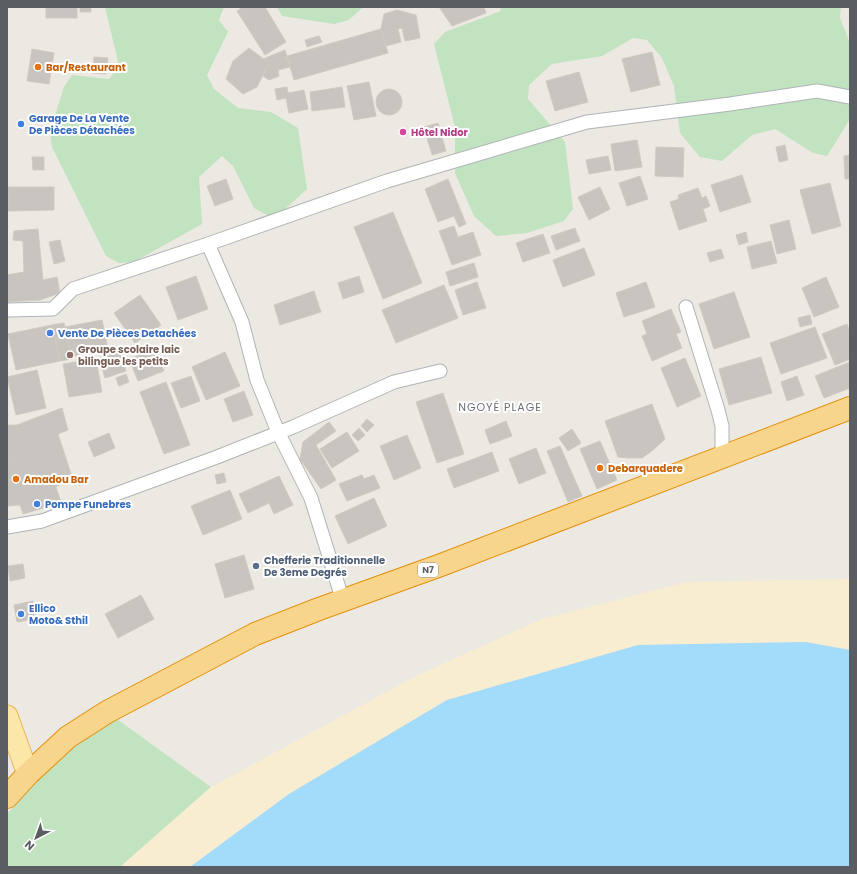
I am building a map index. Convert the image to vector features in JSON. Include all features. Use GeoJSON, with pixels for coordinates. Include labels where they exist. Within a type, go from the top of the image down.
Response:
{"type":"FeatureCollection","features":[{"type":"Feature","properties":{"kind":"highway","name":"N7"},"geometry":{"type":"LineString","coordinates":[[7,796],[28,774],[68,737],[107,712],[255,634],[319,608],[441,566],[850,408]]}},
{"type":"Feature","properties":{"kind":"main road"},"geometry":{"type":"LineString","coordinates":[[7,716],[28,774]]}},
{"type":"Feature","properties":{"kind":"street"},"geometry":{"type":"LineString","coordinates":[[7,310],[53,309],[73,289],[208,244],[387,181],[587,122],[817,91],[850,96]]}},
{"type":"Feature","properties":{"kind":"street"},"geometry":{"type":"LineString","coordinates":[[208,244],[242,322],[257,380],[278,432],[311,498],[343,600]]}},
{"type":"Feature","properties":{"kind":"street"},"geometry":{"type":"LineString","coordinates":[[686,307],[722,426],[722,458]]}},
{"type":"Feature","properties":{"kind":"street"},"geometry":{"type":"LineString","coordinates":[[7,527],[42,521],[217,457],[293,427],[394,382],[440,371]]}},
{"type":"Feature","properties":{"kind":"green space"},"geometry":{"type":"Polygon","coordinates":[[[105,7],[224,7],[219,20],[228,32],[207,75],[214,89],[238,108],[271,112],[298,128],[307,189],[284,210],[269,216],[254,208],[233,166],[222,156],[199,177],[202,224],[134,262],[119,263],[106,256],[52,147],[50,131],[64,87],[72,75],[109,79],[119,66],[105,7]]]}},
{"type":"Feature","properties":{"kind":"green space"},"geometry":{"type":"Polygon","coordinates":[[[277,7],[362,8],[349,20],[334,24],[282,16],[277,7]]]}},
{"type":"Feature","properties":{"kind":"green space"},"geometry":{"type":"Polygon","coordinates":[[[500,7],[841,7],[840,18],[850,43],[850,119],[827,156],[813,153],[775,129],[752,135],[722,161],[700,157],[680,133],[674,86],[662,58],[647,40],[633,38],[602,56],[552,64],[529,85],[528,99],[565,142],[573,209],[564,221],[527,233],[496,236],[474,216],[455,173],[455,127],[434,44],[445,32],[501,11],[500,7]]]}},
{"type":"Feature","properties":{"kind":"green space"},"geometry":{"type":"Polygon","coordinates":[[[107,712],[211,787],[120,867],[7,867],[7,814],[50,767],[107,712]]]}},
{"type":"Feature","properties":{"kind":"sand"},"geometry":{"type":"Polygon","coordinates":[[[850,579],[850,650],[805,642],[638,645],[447,700],[289,794],[190,867],[120,867],[211,787],[416,676],[542,619],[687,582],[850,579]]]}},
{"type":"Feature","properties":{"kind":"water"},"geometry":{"type":"Polygon","coordinates":[[[805,642],[850,650],[850,867],[190,867],[289,794],[447,700],[638,645],[805,642]]]}},
{"type":"Feature","properties":{"kind":"building"},"geometry":{"type":"Polygon","coordinates":[[[46,7],[77,7],[77,18],[46,18],[46,7]]]}},
{"type":"Feature","properties":{"kind":"building"},"geometry":{"type":"Polygon","coordinates":[[[80,7],[91,7],[91,12],[80,12],[80,7]]]}},
{"type":"Feature","properties":{"kind":"building"},"geometry":{"type":"Polygon","coordinates":[[[243,7],[265,7],[286,42],[265,55],[237,11],[243,7]]]}},
{"type":"Feature","properties":{"kind":"building"},"geometry":{"type":"Polygon","coordinates":[[[439,7],[484,7],[486,13],[452,26],[439,7]]]}},
{"type":"Feature","properties":{"kind":"building"},"geometry":{"type":"Polygon","coordinates":[[[397,10],[416,15],[420,38],[405,41],[402,28],[398,29],[401,42],[386,46],[381,29],[384,14],[397,10]]]}},
{"type":"Feature","properties":{"kind":"building"},"geometry":{"type":"Polygon","coordinates":[[[381,29],[388,53],[294,80],[287,56],[381,29]]]}},
{"type":"Feature","properties":{"kind":"building"},"geometry":{"type":"Polygon","coordinates":[[[319,36],[322,42],[307,47],[305,40],[319,36]]]}},
{"type":"Feature","properties":{"kind":"building"},"geometry":{"type":"Polygon","coordinates":[[[249,48],[269,63],[257,87],[243,94],[226,79],[233,61],[249,48]]]}},
{"type":"Feature","properties":{"kind":"building"},"geometry":{"type":"Polygon","coordinates":[[[32,49],[54,53],[49,84],[27,81],[32,49]]]}},
{"type":"Feature","properties":{"kind":"building"},"geometry":{"type":"Polygon","coordinates":[[[285,50],[290,67],[278,70],[279,76],[269,80],[263,76],[269,63],[263,59],[285,50]]]}},
{"type":"Feature","properties":{"kind":"building"},"geometry":{"type":"Polygon","coordinates":[[[652,52],[660,85],[631,92],[622,59],[652,52]]]}},
{"type":"Feature","properties":{"kind":"building"},"geometry":{"type":"Polygon","coordinates":[[[94,57],[108,58],[106,74],[93,73],[94,57]]]}},
{"type":"Feature","properties":{"kind":"building"},"geometry":{"type":"Polygon","coordinates":[[[579,72],[588,102],[555,111],[546,81],[579,72]]]}},
{"type":"Feature","properties":{"kind":"building"},"geometry":{"type":"Polygon","coordinates":[[[369,82],[376,116],[354,120],[347,86],[369,82]]]}},
{"type":"Feature","properties":{"kind":"building"},"geometry":{"type":"Polygon","coordinates":[[[287,87],[288,93],[304,90],[308,109],[289,113],[286,98],[277,100],[275,89],[287,87]]]}},
{"type":"Feature","properties":{"kind":"building"},"geometry":{"type":"Polygon","coordinates":[[[342,87],[345,107],[312,111],[310,92],[342,87]]]}},
{"type":"Feature","properties":{"kind":"building"},"geometry":{"type":"Polygon","coordinates":[[[389,89],[398,93],[402,102],[398,111],[389,115],[380,111],[376,102],[380,93],[389,89]]]}},
{"type":"Feature","properties":{"kind":"building"},"geometry":{"type":"Polygon","coordinates":[[[438,123],[446,151],[432,155],[424,127],[438,123]]]}},
{"type":"Feature","properties":{"kind":"building"},"geometry":{"type":"Polygon","coordinates":[[[637,140],[642,167],[615,171],[611,144],[637,140]]]}},
{"type":"Feature","properties":{"kind":"building"},"geometry":{"type":"Polygon","coordinates":[[[785,145],[788,160],[779,162],[776,147],[785,145]]]}},
{"type":"Feature","properties":{"kind":"building"},"geometry":{"type":"Polygon","coordinates":[[[656,147],[684,148],[683,177],[655,176],[656,147]]]}},
{"type":"Feature","properties":{"kind":"building"},"geometry":{"type":"Polygon","coordinates":[[[850,155],[850,179],[845,179],[844,156],[850,155]]]}},
{"type":"Feature","properties":{"kind":"building"},"geometry":{"type":"Polygon","coordinates":[[[608,156],[611,170],[589,174],[586,160],[608,156]]]}},
{"type":"Feature","properties":{"kind":"building"},"geometry":{"type":"Polygon","coordinates":[[[32,157],[44,157],[44,170],[33,170],[32,157]]]}},
{"type":"Feature","properties":{"kind":"building"},"geometry":{"type":"Polygon","coordinates":[[[742,175],[751,202],[720,212],[711,185],[742,175]]]}},
{"type":"Feature","properties":{"kind":"building"},"geometry":{"type":"Polygon","coordinates":[[[640,176],[648,199],[627,206],[619,183],[640,176]]]}},
{"type":"Feature","properties":{"kind":"building"},"geometry":{"type":"Polygon","coordinates":[[[226,179],[233,199],[215,206],[207,186],[226,179]]]}},
{"type":"Feature","properties":{"kind":"building"},"geometry":{"type":"Polygon","coordinates":[[[448,179],[466,224],[459,227],[454,216],[438,222],[425,189],[448,179]]]}},
{"type":"Feature","properties":{"kind":"building"},"geometry":{"type":"Polygon","coordinates":[[[830,183],[841,226],[812,234],[800,190],[830,183]]]}},
{"type":"Feature","properties":{"kind":"building"},"geometry":{"type":"Polygon","coordinates":[[[8,187],[54,187],[54,210],[8,211],[8,187]]]}},
{"type":"Feature","properties":{"kind":"building"},"geometry":{"type":"Polygon","coordinates":[[[600,187],[610,209],[589,220],[578,197],[600,187]]]}},
{"type":"Feature","properties":{"kind":"building"},"geometry":{"type":"Polygon","coordinates":[[[698,188],[702,198],[706,196],[710,206],[703,209],[707,221],[679,230],[670,202],[679,199],[678,195],[698,188]]]}},
{"type":"Feature","properties":{"kind":"building"},"geometry":{"type":"Polygon","coordinates":[[[393,212],[422,283],[383,299],[354,227],[393,212]]]}},
{"type":"Feature","properties":{"kind":"building"},"geometry":{"type":"Polygon","coordinates":[[[789,220],[796,249],[777,254],[770,225],[789,220]]]}},
{"type":"Feature","properties":{"kind":"building"},"geometry":{"type":"Polygon","coordinates":[[[454,226],[458,237],[473,232],[481,255],[452,265],[439,231],[454,226]]]}},
{"type":"Feature","properties":{"kind":"building"},"geometry":{"type":"Polygon","coordinates":[[[575,228],[580,241],[556,250],[551,236],[575,228]]]}},
{"type":"Feature","properties":{"kind":"building"},"geometry":{"type":"Polygon","coordinates":[[[38,229],[43,280],[57,277],[60,293],[40,300],[7,302],[7,275],[24,272],[23,241],[13,240],[14,231],[38,229]]]}},
{"type":"Feature","properties":{"kind":"building"},"geometry":{"type":"Polygon","coordinates":[[[746,232],[748,242],[739,245],[736,235],[746,232]]]}},
{"type":"Feature","properties":{"kind":"building"},"geometry":{"type":"Polygon","coordinates":[[[543,234],[550,253],[523,262],[516,243],[543,234]]]}},
{"type":"Feature","properties":{"kind":"building"},"geometry":{"type":"Polygon","coordinates":[[[60,240],[65,261],[54,264],[49,242],[60,240]]]}},
{"type":"Feature","properties":{"kind":"building"},"geometry":{"type":"Polygon","coordinates":[[[771,241],[777,263],[752,269],[747,247],[771,241]]]}},
{"type":"Feature","properties":{"kind":"building"},"geometry":{"type":"Polygon","coordinates":[[[584,248],[595,275],[563,287],[553,260],[584,248]]]}},
{"type":"Feature","properties":{"kind":"building"},"geometry":{"type":"Polygon","coordinates":[[[721,249],[724,258],[710,262],[707,253],[721,249]]]}},
{"type":"Feature","properties":{"kind":"building"},"geometry":{"type":"Polygon","coordinates":[[[474,263],[478,277],[450,286],[446,272],[474,263]]]}},
{"type":"Feature","properties":{"kind":"building"},"geometry":{"type":"Polygon","coordinates":[[[196,276],[208,309],[178,320],[166,287],[196,276]]]}},
{"type":"Feature","properties":{"kind":"building"},"geometry":{"type":"Polygon","coordinates":[[[359,276],[364,292],[343,299],[338,283],[359,276]]]}},
{"type":"Feature","properties":{"kind":"building"},"geometry":{"type":"Polygon","coordinates":[[[826,277],[839,307],[814,317],[802,288],[826,277]]]}},
{"type":"Feature","properties":{"kind":"building"},"geometry":{"type":"Polygon","coordinates":[[[477,282],[486,308],[463,315],[455,290],[477,282]]]}},
{"type":"Feature","properties":{"kind":"building"},"geometry":{"type":"Polygon","coordinates":[[[646,282],[655,307],[624,317],[616,293],[646,282]]]}},
{"type":"Feature","properties":{"kind":"building"},"geometry":{"type":"Polygon","coordinates":[[[444,285],[458,318],[396,343],[382,310],[444,285]]]}},
{"type":"Feature","properties":{"kind":"building"},"geometry":{"type":"Polygon","coordinates":[[[314,291],[321,312],[280,325],[274,305],[314,291]]]}},
{"type":"Feature","properties":{"kind":"building"},"geometry":{"type":"Polygon","coordinates":[[[734,292],[750,337],[714,349],[699,304],[734,292]]]}},
{"type":"Feature","properties":{"kind":"building"},"geometry":{"type":"Polygon","coordinates":[[[140,295],[161,325],[135,343],[114,313],[140,295]]]}},
{"type":"Feature","properties":{"kind":"building"},"geometry":{"type":"Polygon","coordinates":[[[671,309],[681,332],[676,334],[682,348],[652,361],[642,336],[647,334],[642,321],[671,309]]]}},
{"type":"Feature","properties":{"kind":"building"},"geometry":{"type":"Polygon","coordinates":[[[810,315],[812,324],[800,327],[798,318],[810,315]]]}},
{"type":"Feature","properties":{"kind":"building"},"geometry":{"type":"Polygon","coordinates":[[[102,320],[108,349],[71,357],[65,327],[102,320]]]}},
{"type":"Feature","properties":{"kind":"building"},"geometry":{"type":"Polygon","coordinates":[[[64,323],[72,359],[60,361],[52,325],[64,323]]]}},
{"type":"Feature","properties":{"kind":"building"},"geometry":{"type":"Polygon","coordinates":[[[847,324],[850,333],[850,359],[835,365],[822,334],[847,324]]]}},
{"type":"Feature","properties":{"kind":"building"},"geometry":{"type":"Polygon","coordinates":[[[52,325],[60,361],[16,370],[8,334],[52,325]]]}},
{"type":"Feature","properties":{"kind":"building"},"geometry":{"type":"Polygon","coordinates":[[[815,327],[827,358],[781,374],[770,343],[815,327]]]}},
{"type":"Feature","properties":{"kind":"building"},"geometry":{"type":"Polygon","coordinates":[[[155,349],[164,371],[138,381],[129,359],[155,349]]]}},
{"type":"Feature","properties":{"kind":"building"},"geometry":{"type":"Polygon","coordinates":[[[120,352],[126,371],[105,378],[99,358],[120,352]]]}},
{"type":"Feature","properties":{"kind":"building"},"geometry":{"type":"Polygon","coordinates":[[[225,352],[240,386],[206,400],[192,367],[225,352]]]}},
{"type":"Feature","properties":{"kind":"building"},"geometry":{"type":"Polygon","coordinates":[[[761,357],[772,393],[729,405],[719,369],[761,357]]]}},
{"type":"Feature","properties":{"kind":"building"},"geometry":{"type":"Polygon","coordinates":[[[685,358],[701,396],[677,407],[661,368],[685,358]]]}},
{"type":"Feature","properties":{"kind":"building"},"geometry":{"type":"Polygon","coordinates":[[[96,359],[102,392],[69,397],[63,364],[96,359]]]}},
{"type":"Feature","properties":{"kind":"building"},"geometry":{"type":"Polygon","coordinates":[[[850,362],[850,388],[824,398],[815,376],[850,362]]]}},
{"type":"Feature","properties":{"kind":"building"},"geometry":{"type":"Polygon","coordinates":[[[37,370],[46,408],[16,415],[7,377],[37,370]]]}},
{"type":"Feature","properties":{"kind":"building"},"geometry":{"type":"Polygon","coordinates":[[[126,374],[129,382],[119,386],[116,378],[126,374]]]}},
{"type":"Feature","properties":{"kind":"building"},"geometry":{"type":"Polygon","coordinates":[[[191,376],[200,401],[181,408],[171,383],[191,376]]]}},
{"type":"Feature","properties":{"kind":"building"},"geometry":{"type":"Polygon","coordinates":[[[797,376],[804,395],[787,401],[781,382],[797,376]]]}},
{"type":"Feature","properties":{"kind":"building"},"geometry":{"type":"Polygon","coordinates":[[[166,382],[190,445],[164,454],[140,392],[166,382]]]}},
{"type":"Feature","properties":{"kind":"building"},"geometry":{"type":"Polygon","coordinates":[[[244,391],[253,415],[233,422],[224,399],[244,391]]]}},
{"type":"Feature","properties":{"kind":"building"},"geometry":{"type":"Polygon","coordinates":[[[443,393],[464,454],[437,463],[416,402],[443,393]]]}},
{"type":"Feature","properties":{"kind":"building"},"geometry":{"type":"Polygon","coordinates":[[[652,404],[665,439],[642,458],[618,457],[605,421],[652,404]]]}},
{"type":"Feature","properties":{"kind":"building"},"geometry":{"type":"Polygon","coordinates":[[[62,408],[68,430],[58,434],[72,477],[56,487],[61,503],[23,514],[20,505],[7,506],[7,462],[9,459],[7,459],[7,425],[17,425],[62,408]]]}},
{"type":"Feature","properties":{"kind":"building"},"geometry":{"type":"Polygon","coordinates":[[[367,419],[374,425],[367,432],[361,426],[367,419]]]}},
{"type":"Feature","properties":{"kind":"building"},"geometry":{"type":"Polygon","coordinates":[[[506,421],[512,436],[490,444],[485,430],[506,421]]]}},
{"type":"Feature","properties":{"kind":"building"},"geometry":{"type":"Polygon","coordinates":[[[329,422],[336,431],[316,445],[336,480],[321,489],[300,459],[303,442],[329,422]]]}},
{"type":"Feature","properties":{"kind":"building"},"geometry":{"type":"Polygon","coordinates":[[[359,428],[365,435],[358,441],[352,435],[359,428]]]}},
{"type":"Feature","properties":{"kind":"building"},"geometry":{"type":"Polygon","coordinates":[[[572,429],[581,443],[568,451],[559,438],[572,429]]]}},
{"type":"Feature","properties":{"kind":"building"},"geometry":{"type":"Polygon","coordinates":[[[347,432],[359,451],[332,468],[320,449],[347,432]]]}},
{"type":"Feature","properties":{"kind":"building"},"geometry":{"type":"Polygon","coordinates":[[[109,433],[115,448],[94,457],[88,442],[109,433]]]}},
{"type":"Feature","properties":{"kind":"building"},"geometry":{"type":"Polygon","coordinates":[[[407,435],[421,468],[394,480],[380,446],[407,435]]]}},
{"type":"Feature","properties":{"kind":"building"},"geometry":{"type":"Polygon","coordinates":[[[600,441],[617,480],[597,489],[580,449],[600,441]]]}},
{"type":"Feature","properties":{"kind":"building"},"geometry":{"type":"Polygon","coordinates":[[[560,446],[582,496],[568,502],[547,451],[560,446]]]}},
{"type":"Feature","properties":{"kind":"building"},"geometry":{"type":"Polygon","coordinates":[[[536,448],[546,473],[519,484],[509,459],[536,448]]]}},
{"type":"Feature","properties":{"kind":"building"},"geometry":{"type":"Polygon","coordinates":[[[492,452],[499,471],[454,488],[447,469],[492,452]]]}},
{"type":"Feature","properties":{"kind":"building"},"geometry":{"type":"Polygon","coordinates":[[[224,473],[226,482],[217,484],[215,475],[224,473]]]}},
{"type":"Feature","properties":{"kind":"building"},"geometry":{"type":"Polygon","coordinates":[[[362,475],[364,479],[374,475],[380,488],[347,501],[339,484],[362,475]]]}},
{"type":"Feature","properties":{"kind":"building"},"geometry":{"type":"Polygon","coordinates":[[[279,476],[293,505],[274,514],[269,503],[248,513],[239,494],[279,476]]]}},
{"type":"Feature","properties":{"kind":"building"},"geometry":{"type":"Polygon","coordinates":[[[230,490],[242,519],[203,535],[191,506],[230,490]]]}},
{"type":"Feature","properties":{"kind":"building"},"geometry":{"type":"Polygon","coordinates":[[[374,498],[387,526],[348,544],[335,516],[374,498]]]}},
{"type":"Feature","properties":{"kind":"building"},"geometry":{"type":"Polygon","coordinates":[[[244,555],[254,589],[225,598],[215,564],[244,555]]]}},
{"type":"Feature","properties":{"kind":"building"},"geometry":{"type":"Polygon","coordinates":[[[23,564],[25,578],[10,581],[8,566],[23,564]]]}},
{"type":"Feature","properties":{"kind":"building"},"geometry":{"type":"Polygon","coordinates":[[[141,595],[154,619],[118,638],[105,614],[141,595]]]}},
{"type":"Feature","properties":{"kind":"building"},"geometry":{"type":"Polygon","coordinates":[[[33,601],[36,619],[17,622],[14,605],[33,601]]]}},
{"type":"Feature","properties":{"kind":"place","name":"Bar/Restaurant"},"geometry":{"type":"Point","coordinates":[38,67]}},
{"type":"Feature","properties":{"kind":"place","name":"Garage De La Vente De Pièces Détachées"},"geometry":{"type":"Point","coordinates":[21,124]}},
{"type":"Feature","properties":{"kind":"place","name":"Hôtel Nidor"},"geometry":{"type":"Point","coordinates":[403,132]}},
{"type":"Feature","properties":{"kind":"place","name":"Vente De Pièces Detachées"},"geometry":{"type":"Point","coordinates":[50,333]}},
{"type":"Feature","properties":{"kind":"place","name":"Groupe scolaire laic bilingue les petits"},"geometry":{"type":"Point","coordinates":[70,355]}},
{"type":"Feature","properties":{"kind":"place","name":"Debarquadere"},"geometry":{"type":"Point","coordinates":[600,468]}},
{"type":"Feature","properties":{"kind":"place","name":"Amadou Bar"},"geometry":{"type":"Point","coordinates":[16,479]}},
{"type":"Feature","properties":{"kind":"place","name":"Pompe Funebres"},"geometry":{"type":"Point","coordinates":[37,504]}},
{"type":"Feature","properties":{"kind":"place","name":"Chefferie Traditionnelle De 3eme Degrés"},"geometry":{"type":"Point","coordinates":[256,566]}},
{"type":"Feature","properties":{"kind":"place","name":"Ellico Moto& Sthil"},"geometry":{"type":"Point","coordinates":[21,614]}},
{"type":"Feature","properties":{"kind":"district","name":"NGOYÉ PLAGE"},"geometry":{"type":"Point","coordinates":[500,407]}}]}
